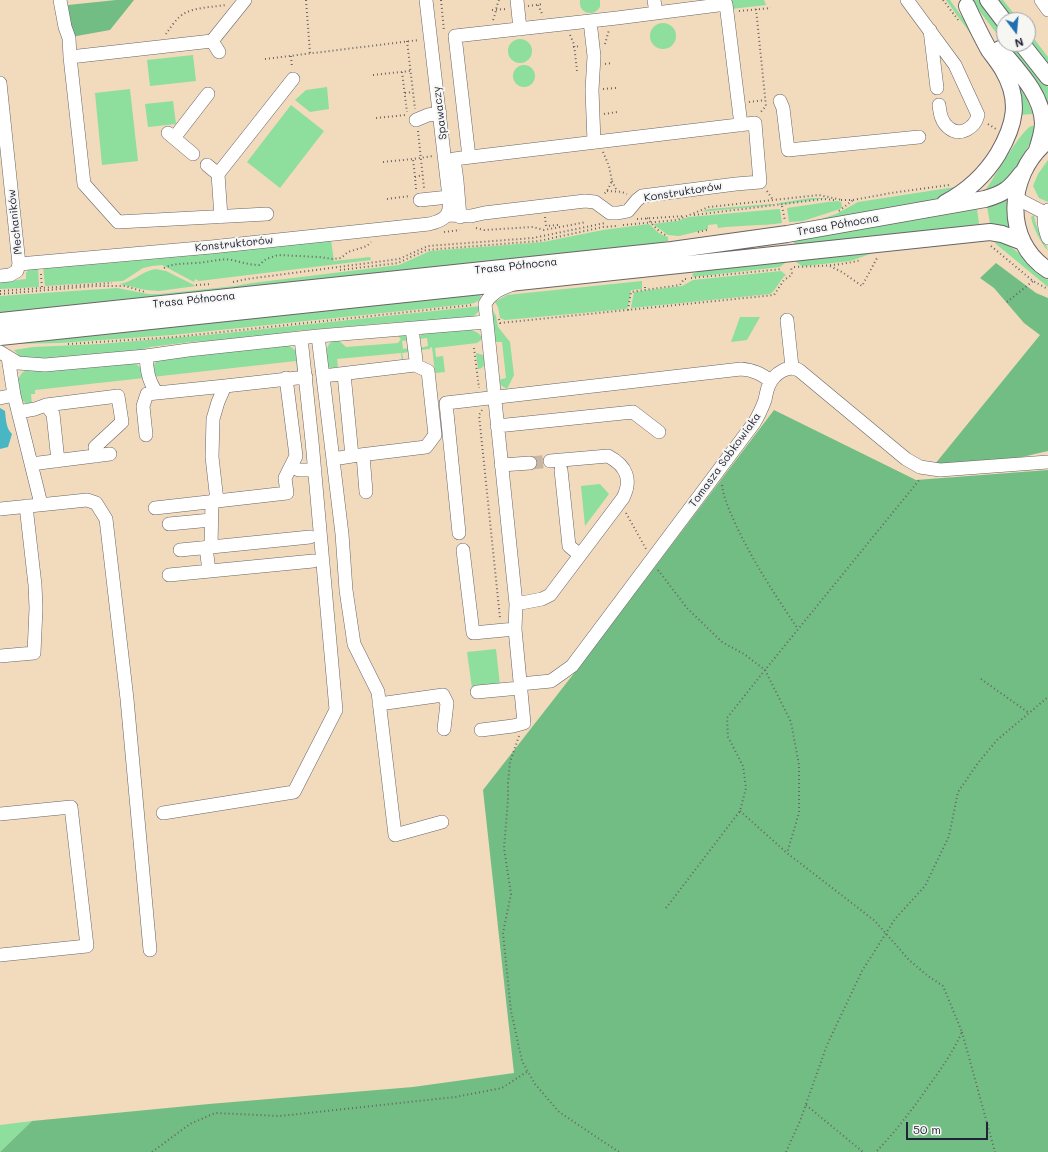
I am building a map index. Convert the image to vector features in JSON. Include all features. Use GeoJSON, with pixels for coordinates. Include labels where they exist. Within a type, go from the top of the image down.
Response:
{"type":"FeatureCollection","features":[{"type":"Feature","properties":{"kind":"main road"},"geometry":{"type":"LineString","coordinates":[[988,0],[997,12]]}},
{"type":"Feature","properties":{"kind":"main road"},"geometry":{"type":"LineString","coordinates":[[964,3],[1028,85],[1041,109],[1043,122],[1043,145],[1029,161],[1021,174],[1016,198],[1017,222],[1023,242],[1030,253],[1042,267],[1048,270]]}},
{"type":"Feature","properties":{"kind":"main road"},"geometry":{"type":"LineString","coordinates":[[931,209],[957,196],[982,176],[999,152],[1014,118],[1014,98],[1010,84],[1004,71],[988,49],[964,3]]}},
{"type":"Feature","properties":{"kind":"main road"},"geometry":{"type":"LineString","coordinates":[[1028,52],[1048,77]]}},
{"type":"Feature","properties":{"kind":"main road","name":"Trasa Północna"},"geometry":{"type":"LineString","coordinates":[[0,321],[672,250],[787,234],[998,196],[1008,189],[1021,174]]}},
{"type":"Feature","properties":{"kind":"main road","name":"Trasa Północna"},"geometry":{"type":"LineString","coordinates":[[0,337],[990,232],[1002,234],[1023,242]]}},
{"type":"Feature","properties":{"kind":"street"},"geometry":{"type":"LineString","coordinates":[[60,0],[69,38],[84,184],[118,222],[267,214]]}},
{"type":"Feature","properties":{"kind":"street"},"geometry":{"type":"LineString","coordinates":[[70,56],[156,47],[216,46],[245,0]]}},
{"type":"Feature","properties":{"kind":"street","name":"Spawaczy"},"geometry":{"type":"LineString","coordinates":[[426,0],[440,113],[460,223]]}},
{"type":"Feature","properties":{"kind":"street"},"geometry":{"type":"LineString","coordinates":[[517,0],[520,29]]}},
{"type":"Feature","properties":{"kind":"street"},"geometry":{"type":"LineString","coordinates":[[654,0],[656,13]]}},
{"type":"Feature","properties":{"kind":"street"},"geometry":{"type":"LineString","coordinates":[[907,0],[930,29],[955,65],[978,115],[977,121],[968,130],[958,132],[949,128],[941,119],[939,105]]}},
{"type":"Feature","properties":{"kind":"street"},"geometry":{"type":"LineString","coordinates":[[1041,0],[1048,10]]}},
{"type":"Feature","properties":{"kind":"street"},"geometry":{"type":"LineString","coordinates":[[469,158],[455,36],[726,4],[741,125]]}},
{"type":"Feature","properties":{"kind":"street"},"geometry":{"type":"LineString","coordinates":[[590,21],[594,56],[592,90],[596,142]]}},
{"type":"Feature","properties":{"kind":"street"},"geometry":{"type":"LineString","coordinates":[[930,29],[937,88]]}},
{"type":"Feature","properties":{"kind":"street"},"geometry":{"type":"LineString","coordinates":[[221,216],[218,174],[293,79]]}},
{"type":"Feature","properties":{"kind":"street","name":"Mechaników"},"geometry":{"type":"LineString","coordinates":[[0,83],[20,264],[17,271],[10,275],[0,276]]}},
{"type":"Feature","properties":{"kind":"street"},"geometry":{"type":"LineString","coordinates":[[193,154],[171,136],[208,94]]}},
{"type":"Feature","properties":{"kind":"street"},"geometry":{"type":"LineString","coordinates":[[780,100],[784,108],[788,150],[919,137]]}},
{"type":"Feature","properties":{"kind":"street"},"geometry":{"type":"LineString","coordinates":[[411,116],[440,113]]}},
{"type":"Feature","properties":{"kind":"street"},"geometry":{"type":"LineString","coordinates":[[447,216],[450,206],[449,197],[454,159],[755,123]]}},
{"type":"Feature","properties":{"kind":"street","name":"Konstruktorów"},"geometry":{"type":"LineString","coordinates":[[20,264],[211,247],[371,236],[437,222],[447,216],[460,223],[544,206],[585,201],[595,202],[610,213],[618,213],[628,211],[642,196],[760,182],[755,123]]}},
{"type":"Feature","properties":{"kind":"street"},"geometry":{"type":"LineString","coordinates":[[207,165],[218,174]]}},
{"type":"Feature","properties":{"kind":"street"},"geometry":{"type":"LineString","coordinates":[[417,196],[449,197]]}},
{"type":"Feature","properties":{"kind":"street"},"geometry":{"type":"LineString","coordinates":[[1016,198],[1047,211],[1044,218],[1048,238]]}},
{"type":"Feature","properties":{"kind":"street"},"geometry":{"type":"LineString","coordinates":[[481,730],[524,723],[515,629],[516,604],[485,304],[488,298],[495,292],[516,283]]}},
{"type":"Feature","properties":{"kind":"street"},"geometry":{"type":"LineString","coordinates":[[787,320],[792,367]]}},
{"type":"Feature","properties":{"kind":"street"},"geometry":{"type":"LineString","coordinates":[[3,358],[18,363],[45,365],[146,356],[194,349],[318,336],[486,322]]}},
{"type":"Feature","properties":{"kind":"street"},"geometry":{"type":"LineString","coordinates":[[412,329],[416,360],[415,365]]}},
{"type":"Feature","properties":{"kind":"street"},"geometry":{"type":"LineString","coordinates":[[318,336],[342,534],[346,590],[354,644],[378,692],[395,835],[442,822]]}},
{"type":"Feature","properties":{"kind":"street"},"geometry":{"type":"LineString","coordinates":[[163,813],[294,792],[336,710],[306,377],[301,338]]}},
{"type":"Feature","properties":{"kind":"street"},"geometry":{"type":"LineString","coordinates":[[146,356],[148,377],[151,385],[157,393]]}},
{"type":"Feature","properties":{"kind":"street"},"geometry":{"type":"LineString","coordinates":[[3,358],[14,395],[41,504]]}},
{"type":"Feature","properties":{"kind":"street"},"geometry":{"type":"LineString","coordinates":[[323,376],[415,365],[428,371],[435,436],[426,447],[333,459]]}},
{"type":"Feature","properties":{"kind":"street"},"geometry":{"type":"LineString","coordinates":[[459,533],[446,403],[494,396],[741,370],[750,370],[771,381],[786,369],[792,367],[800,371],[906,458],[920,467],[940,470],[1048,462]]}},
{"type":"Feature","properties":{"kind":"street"},"geometry":{"type":"LineString","coordinates":[[344,374],[348,410],[366,492]]}},
{"type":"Feature","properties":{"kind":"street"},"geometry":{"type":"LineString","coordinates":[[146,435],[143,406],[147,394],[306,377]]}},
{"type":"Feature","properties":{"kind":"street"},"geometry":{"type":"LineString","coordinates":[[155,508],[286,493],[285,478],[296,456],[286,378]]}},
{"type":"Feature","properties":{"kind":"street","name":"Tomasza Sobkowiaka"},"geometry":{"type":"LineString","coordinates":[[477,692],[552,681],[572,666],[754,423],[761,412],[771,381]]}},
{"type":"Feature","properties":{"kind":"street"},"geometry":{"type":"LineString","coordinates":[[209,571],[209,547],[214,501],[212,457],[213,419],[225,386]]}},
{"type":"Feature","properties":{"kind":"street"},"geometry":{"type":"LineString","coordinates":[[0,398],[14,395]]}},
{"type":"Feature","properties":{"kind":"street"},"geometry":{"type":"LineString","coordinates":[[18,412],[35,409],[46,405],[118,396],[122,422],[95,446],[97,456]]}},
{"type":"Feature","properties":{"kind":"street"},"geometry":{"type":"LineString","coordinates":[[46,405],[53,414],[58,461]]}},
{"type":"Feature","properties":{"kind":"street"},"geometry":{"type":"LineString","coordinates":[[328,412],[348,410]]}},
{"type":"Feature","properties":{"kind":"street"},"geometry":{"type":"LineString","coordinates":[[497,426],[633,412],[659,432]]}},
{"type":"Feature","properties":{"kind":"street"},"geometry":{"type":"LineString","coordinates":[[31,464],[110,454]]}},
{"type":"Feature","properties":{"kind":"street"},"geometry":{"type":"LineString","coordinates":[[516,604],[542,599],[550,595],[619,503],[627,490],[628,480],[626,473],[616,460],[608,456],[550,461]]}},
{"type":"Feature","properties":{"kind":"street"},"geometry":{"type":"LineString","coordinates":[[501,466],[530,463]]}},
{"type":"Feature","properties":{"kind":"street"},"geometry":{"type":"LineString","coordinates":[[291,466],[299,470],[314,470]]}},
{"type":"Feature","properties":{"kind":"street"},"geometry":{"type":"LineString","coordinates":[[561,470],[570,546],[580,555]]}},
{"type":"Feature","properties":{"kind":"street"},"geometry":{"type":"LineString","coordinates":[[0,509],[87,500],[96,503],[106,519],[127,699],[150,950]]}},
{"type":"Feature","properties":{"kind":"street"},"geometry":{"type":"LineString","coordinates":[[0,656],[34,652],[36,608],[35,585],[26,506]]}},
{"type":"Feature","properties":{"kind":"street"},"geometry":{"type":"LineString","coordinates":[[168,524],[211,520]]}},
{"type":"Feature","properties":{"kind":"street"},"geometry":{"type":"LineString","coordinates":[[180,550],[310,537]]}},
{"type":"Feature","properties":{"kind":"street"},"geometry":{"type":"LineString","coordinates":[[463,550],[473,633],[515,629]]}},
{"type":"Feature","properties":{"kind":"street"},"geometry":{"type":"LineString","coordinates":[[169,574],[313,561]]}},
{"type":"Feature","properties":{"kind":"street"},"geometry":{"type":"LineString","coordinates":[[379,704],[443,695],[447,703],[444,729]]}},
{"type":"Feature","properties":{"kind":"street"},"geometry":{"type":"LineString","coordinates":[[0,814],[71,806],[87,946],[0,956]]}},
{"type":"Feature","properties":{"kind":"path"},"geometry":{"type":"LineString","coordinates":[[306,0],[310,53]]}},
{"type":"Feature","properties":{"kind":"path"},"geometry":{"type":"LineString","coordinates":[[441,0],[445,37]]}},
{"type":"Feature","properties":{"kind":"path"},"geometry":{"type":"LineString","coordinates":[[488,32],[496,12],[496,7],[500,0]]}},
{"type":"Feature","properties":{"kind":"path"},"geometry":{"type":"LineString","coordinates":[[156,47],[177,19],[184,13],[193,10],[230,4]]}},
{"type":"Feature","properties":{"kind":"path"},"geometry":{"type":"LineString","coordinates":[[727,12],[771,8]]}},
{"type":"Feature","properties":{"kind":"path"},"geometry":{"type":"LineString","coordinates":[[755,123],[755,118],[766,106],[756,9]]}},
{"type":"Feature","properties":{"kind":"path"},"geometry":{"type":"LineString","coordinates":[[553,25],[570,34],[574,44],[577,71]]}},
{"type":"Feature","properties":{"kind":"path"},"geometry":{"type":"LineString","coordinates":[[265,59],[431,38]]}},
{"type":"Feature","properties":{"kind":"path"},"geometry":{"type":"LineString","coordinates":[[373,75],[410,71]]}},
{"type":"Feature","properties":{"kind":"path"},"geometry":{"type":"LineString","coordinates":[[376,118],[411,116],[405,93],[402,72]]}},
{"type":"Feature","properties":{"kind":"path"},"geometry":{"type":"LineString","coordinates":[[405,93],[413,92]]}},
{"type":"Feature","properties":{"kind":"path"},"geometry":{"type":"LineString","coordinates":[[738,103],[766,100]]}},
{"type":"Feature","properties":{"kind":"path"},"geometry":{"type":"LineString","coordinates":[[988,124],[996,129]]}},
{"type":"Feature","properties":{"kind":"path"},"geometry":{"type":"LineString","coordinates":[[596,142],[609,166],[612,181],[617,191]]}},
{"type":"Feature","properties":{"kind":"path"},"geometry":{"type":"LineString","coordinates":[[383,162],[421,158]]}},
{"type":"Feature","properties":{"kind":"path"},"geometry":{"type":"LineString","coordinates":[[387,199],[417,196],[413,159]]}},
{"type":"Feature","properties":{"kind":"path"},"geometry":{"type":"LineString","coordinates":[[415,176],[423,175]]}},
{"type":"Feature","properties":{"kind":"path"},"geometry":{"type":"LineString","coordinates":[[595,202],[607,191],[612,181]]}},
{"type":"Feature","properties":{"kind":"path"},"geometry":{"type":"LineString","coordinates":[[764,187],[773,200]]}},
{"type":"Feature","properties":{"kind":"path"},"geometry":{"type":"LineString","coordinates":[[607,191],[622,192]]}},
{"type":"Feature","properties":{"kind":"path"},"geometry":{"type":"LineString","coordinates":[[336,271],[398,263],[426,250],[539,241],[603,227],[677,220],[709,207],[819,196],[842,200],[824,199],[777,206],[694,215]]}},
{"type":"Feature","properties":{"kind":"path"},"geometry":{"type":"LineString","coordinates":[[782,205],[785,222]]}},
{"type":"Feature","properties":{"kind":"path"},"geometry":{"type":"LineString","coordinates":[[544,206],[547,221],[546,226],[558,225]]}},
{"type":"Feature","properties":{"kind":"path"},"geometry":{"type":"LineString","coordinates":[[633,220],[684,216]]}},
{"type":"Feature","properties":{"kind":"path"},"geometry":{"type":"LineString","coordinates":[[473,227],[484,230],[533,226],[544,230],[586,222]]}},
{"type":"Feature","properties":{"kind":"path"},"geometry":{"type":"LineString","coordinates":[[439,232],[460,223]]}},
{"type":"Feature","properties":{"kind":"path"},"geometry":{"type":"LineString","coordinates":[[230,283],[247,279],[399,259],[428,246],[534,238],[606,223]]}},
{"type":"Feature","properties":{"kind":"path"},"geometry":{"type":"LineString","coordinates":[[363,242],[371,236]]}},
{"type":"Feature","properties":{"kind":"path"},"geometry":{"type":"LineString","coordinates":[[164,268],[170,265],[186,263],[194,264],[212,260],[232,260],[244,264],[259,265],[266,259],[278,255],[333,259],[341,258],[348,252],[367,246],[371,236]]}},
{"type":"Feature","properties":{"kind":"path"},"geometry":{"type":"LineString","coordinates":[[987,243],[1033,281],[1048,290]]}},
{"type":"Feature","properties":{"kind":"path"},"geometry":{"type":"LineString","coordinates":[[829,266],[842,272],[862,286],[879,254]]}},
{"type":"Feature","properties":{"kind":"path"},"geometry":{"type":"LineString","coordinates":[[498,316],[500,323],[628,310],[774,295],[784,280],[792,274],[791,268],[684,279],[680,285],[631,292],[628,310]]}},
{"type":"Feature","properties":{"kind":"path"},"geometry":{"type":"LineString","coordinates":[[1007,302],[1033,281]]}},
{"type":"Feature","properties":{"kind":"path"},"geometry":{"type":"LineString","coordinates":[[0,290],[112,283]]}},
{"type":"Feature","properties":{"kind":"path"},"geometry":{"type":"LineString","coordinates":[[196,285],[215,284]]}},
{"type":"Feature","properties":{"kind":"path"},"geometry":{"type":"LineString","coordinates":[[0,294],[95,286],[125,286],[146,292]]}},
{"type":"Feature","properties":{"kind":"path"},"geometry":{"type":"LineString","coordinates":[[64,344],[175,337],[485,304]]}},
{"type":"Feature","properties":{"kind":"path"},"geometry":{"type":"LineString","coordinates":[[474,348],[482,412],[479,416],[501,630]]}},
{"type":"Feature","properties":{"kind":"path"},"geometry":{"type":"LineString","coordinates":[[721,468],[724,498],[741,537],[770,587],[798,629]]}},
{"type":"Feature","properties":{"kind":"path"},"geometry":{"type":"LineString","coordinates":[[666,908],[740,811],[746,788],[743,766],[728,737],[727,718],[928,468]]}},
{"type":"Feature","properties":{"kind":"path"},"geometry":{"type":"LineString","coordinates":[[619,503],[625,510],[651,560],[687,608],[722,642],[744,654],[765,670],[791,722],[799,765],[799,813],[787,853]]}},
{"type":"Feature","properties":{"kind":"path"},"geometry":{"type":"LineString","coordinates":[[981,679],[1029,713]]}},
{"type":"Feature","properties":{"kind":"path"},"geometry":{"type":"LineString","coordinates":[[786,1152],[806,1105],[827,1045],[862,971],[895,919],[925,886],[949,836],[958,792],[978,763],[997,740],[1048,696]]}},
{"type":"Feature","properties":{"kind":"path"},"geometry":{"type":"LineString","coordinates":[[524,723],[510,762],[504,848],[511,894],[503,933],[511,1011],[522,1061],[535,1084],[559,1112],[619,1152]]}},
{"type":"Feature","properties":{"kind":"path"},"geometry":{"type":"LineString","coordinates":[[740,811],[787,853],[850,900],[875,921],[909,960],[943,986],[962,1032],[995,1152]]}},
{"type":"Feature","properties":{"kind":"path"},"geometry":{"type":"LineString","coordinates":[[876,1152],[893,1134],[910,1112],[952,1052],[962,1032]]}},
{"type":"Feature","properties":{"kind":"path"},"geometry":{"type":"LineString","coordinates":[[152,1152],[190,1124],[215,1113],[280,1116],[455,1097],[502,1088],[528,1071]]}},
{"type":"Feature","properties":{"kind":"path"},"geometry":{"type":"LineString","coordinates":[[806,1105],[863,1152]]}},
{"type":"Feature","properties":{"kind":"green space"},"geometry":{"type":"Polygon","coordinates":[[[116,0],[134,0],[110,30],[71,37],[68,5],[116,0]]]}},
{"type":"Feature","properties":{"kind":"green space"},"geometry":{"type":"Polygon","coordinates":[[[580,0],[600,0],[600,7],[594,12],[590,13],[584,11],[581,8],[580,0]]]}},
{"type":"Feature","properties":{"kind":"green space"},"geometry":{"type":"Polygon","coordinates":[[[729,0],[764,0],[766,5],[731,9],[729,0]]]}},
{"type":"Feature","properties":{"kind":"green space"},"geometry":{"type":"Polygon","coordinates":[[[946,0],[950,0],[996,65],[1009,101],[989,59],[946,0]]]}},
{"type":"Feature","properties":{"kind":"green space"},"geometry":{"type":"Polygon","coordinates":[[[971,0],[981,0],[996,19],[996,33],[971,0]]]}},
{"type":"Feature","properties":{"kind":"green space"},"geometry":{"type":"Polygon","coordinates":[[[996,0],[1003,0],[1013,12],[1005,12],[996,0]]]}},
{"type":"Feature","properties":{"kind":"green space"},"geometry":{"type":"Polygon","coordinates":[[[663,23],[672,27],[676,36],[672,45],[663,49],[654,45],[650,36],[654,27],[663,23]]]}},
{"type":"Feature","properties":{"kind":"green space"},"geometry":{"type":"Polygon","coordinates":[[[520,39],[529,42],[532,51],[529,60],[520,63],[511,60],[508,51],[511,42],[520,39]]]}},
{"type":"Feature","properties":{"kind":"green space"},"geometry":{"type":"Polygon","coordinates":[[[1036,41],[1048,57],[1048,68],[1036,52],[1036,41]]]}},
{"type":"Feature","properties":{"kind":"green space"},"geometry":{"type":"Polygon","coordinates":[[[1010,52],[1021,52],[1048,87],[1048,109],[1010,52]]]}},
{"type":"Feature","properties":{"kind":"green space"},"geometry":{"type":"Polygon","coordinates":[[[193,55],[196,81],[150,86],[147,60],[193,55]]]}},
{"type":"Feature","properties":{"kind":"green space"},"geometry":{"type":"Polygon","coordinates":[[[524,65],[532,68],[535,76],[532,84],[524,87],[516,84],[513,76],[516,68],[524,65]]]}},
{"type":"Feature","properties":{"kind":"green space"},"geometry":{"type":"Polygon","coordinates":[[[1015,81],[1026,97],[1033,114],[1018,115],[1015,81]]]}},
{"type":"Feature","properties":{"kind":"green space"},"geometry":{"type":"Polygon","coordinates":[[[327,87],[329,109],[310,112],[295,100],[306,90],[327,87]]]}},
{"type":"Feature","properties":{"kind":"green space"},"geometry":{"type":"Polygon","coordinates":[[[130,89],[138,161],[102,165],[95,93],[130,89]]]}},
{"type":"Feature","properties":{"kind":"green space"},"geometry":{"type":"Polygon","coordinates":[[[173,101],[176,124],[148,127],[145,104],[173,101]]]}},
{"type":"Feature","properties":{"kind":"green space"},"geometry":{"type":"Polygon","coordinates":[[[291,105],[324,131],[280,188],[247,162],[291,105]]]}},
{"type":"Feature","properties":{"kind":"green space"},"geometry":{"type":"Polygon","coordinates":[[[1031,126],[1034,126],[1033,136],[1014,171],[1002,183],[985,191],[1020,137],[1031,126]]]}},
{"type":"Feature","properties":{"kind":"green space"},"geometry":{"type":"Polygon","coordinates":[[[1048,160],[1048,202],[1039,198],[1033,186],[1038,174],[1048,160]]]}},
{"type":"Feature","properties":{"kind":"green space"},"geometry":{"type":"Polygon","coordinates":[[[968,185],[944,197],[916,204],[806,224],[836,214],[858,202],[968,185]]]}},
{"type":"Feature","properties":{"kind":"green space"},"geometry":{"type":"Polygon","coordinates":[[[811,198],[826,198],[779,205],[779,203],[811,198]]]}},
{"type":"Feature","properties":{"kind":"green space"},"geometry":{"type":"Polygon","coordinates":[[[1006,200],[1009,226],[1006,227],[990,224],[987,206],[1006,200]]]}},
{"type":"Feature","properties":{"kind":"green space"},"geometry":{"type":"Polygon","coordinates":[[[838,201],[841,202],[842,207],[840,209],[803,221],[789,222],[787,208],[838,201]]]}},
{"type":"Feature","properties":{"kind":"green space"},"geometry":{"type":"Polygon","coordinates":[[[773,205],[701,212],[709,209],[773,205]]]}},
{"type":"Feature","properties":{"kind":"green space"},"geometry":{"type":"Polygon","coordinates":[[[780,209],[782,223],[718,228],[717,224],[708,225],[708,229],[679,236],[668,235],[653,224],[677,221],[689,217],[780,209]]]}},
{"type":"Feature","properties":{"kind":"green space"},"geometry":{"type":"Polygon","coordinates":[[[977,209],[979,224],[911,234],[795,247],[794,239],[977,209]]]}},
{"type":"Feature","properties":{"kind":"green space"},"geometry":{"type":"Polygon","coordinates":[[[1034,215],[1036,224],[1048,251],[1034,226],[1031,217],[1034,215]]]}},
{"type":"Feature","properties":{"kind":"green space"},"geometry":{"type":"Polygon","coordinates":[[[649,224],[660,234],[668,237],[668,241],[663,242],[663,244],[0,314],[0,296],[117,288],[148,294],[160,294],[235,286],[399,265],[430,251],[543,242],[603,230],[649,224]]]}},
{"type":"Feature","properties":{"kind":"green space"},"geometry":{"type":"Polygon","coordinates":[[[981,239],[978,242],[873,253],[850,261],[805,266],[802,266],[796,262],[796,259],[981,239]]]}},
{"type":"Feature","properties":{"kind":"green space"},"geometry":{"type":"Polygon","coordinates":[[[331,240],[334,261],[370,257],[371,260],[199,281],[195,279],[194,282],[162,265],[143,268],[123,281],[45,286],[43,267],[331,240]]]}},
{"type":"Feature","properties":{"kind":"green space"},"geometry":{"type":"Polygon","coordinates":[[[993,240],[1010,247],[1017,252],[1040,275],[1048,280],[1048,287],[996,244],[993,240]]]}},
{"type":"Feature","properties":{"kind":"green space"},"geometry":{"type":"Polygon","coordinates":[[[785,260],[785,263],[780,267],[693,277],[692,274],[706,269],[785,260]]]}},
{"type":"Feature","properties":{"kind":"green space"},"geometry":{"type":"Polygon","coordinates":[[[996,263],[1036,293],[1048,298],[1048,451],[1009,460],[935,464],[1040,335],[1024,323],[994,288],[980,278],[996,263]]]}},
{"type":"Feature","properties":{"kind":"green space"},"geometry":{"type":"Polygon","coordinates":[[[38,267],[39,287],[0,289],[0,282],[26,279],[26,273],[28,270],[38,267]]]}},
{"type":"Feature","properties":{"kind":"green space"},"geometry":{"type":"Polygon","coordinates":[[[155,269],[166,271],[196,286],[159,291],[146,290],[119,284],[155,269]]]}},
{"type":"Feature","properties":{"kind":"green space"},"geometry":{"type":"Polygon","coordinates":[[[781,271],[786,275],[770,294],[631,307],[634,292],[682,286],[693,280],[781,271]]]}},
{"type":"Feature","properties":{"kind":"green space"},"geometry":{"type":"Polygon","coordinates":[[[642,281],[642,289],[631,290],[628,307],[626,309],[505,320],[500,318],[498,307],[495,302],[507,295],[642,281]]]}},
{"type":"Feature","properties":{"kind":"green space"},"geometry":{"type":"Polygon","coordinates":[[[480,292],[481,299],[469,304],[172,335],[60,343],[12,344],[14,341],[480,292]]]}},
{"type":"Feature","properties":{"kind":"green space"},"geometry":{"type":"Polygon","coordinates":[[[481,306],[472,318],[387,323],[296,331],[225,343],[206,341],[191,342],[150,347],[135,352],[67,359],[21,358],[14,350],[33,347],[99,344],[207,335],[481,306]]]}},
{"type":"Feature","properties":{"kind":"green space"},"geometry":{"type":"Polygon","coordinates":[[[491,307],[496,316],[498,327],[510,342],[514,375],[507,389],[502,386],[498,380],[506,378],[502,342],[493,341],[491,307]]]}},
{"type":"Feature","properties":{"kind":"green space"},"geometry":{"type":"Polygon","coordinates":[[[740,317],[760,317],[747,340],[731,342],[740,317]]]}},
{"type":"Feature","properties":{"kind":"green space"},"geometry":{"type":"Polygon","coordinates":[[[472,330],[482,337],[477,343],[435,348],[436,357],[443,356],[445,372],[435,373],[432,347],[430,349],[420,350],[420,348],[428,346],[427,338],[419,339],[422,333],[472,330]]]}},
{"type":"Feature","properties":{"kind":"green space"},"geometry":{"type":"Polygon","coordinates":[[[405,335],[408,337],[408,340],[402,341],[403,349],[411,348],[411,352],[402,353],[404,363],[402,361],[401,353],[337,359],[338,367],[330,368],[327,366],[326,354],[328,346],[337,339],[346,347],[398,343],[401,339],[398,336],[405,335]]]}},
{"type":"Feature","properties":{"kind":"green space"},"geometry":{"type":"Polygon","coordinates":[[[286,344],[294,349],[298,354],[300,369],[297,371],[296,361],[152,377],[153,366],[157,360],[286,344]]]}},
{"type":"Feature","properties":{"kind":"green space"},"geometry":{"type":"Polygon","coordinates":[[[476,353],[483,355],[485,362],[483,367],[479,369],[478,369],[476,353]]]}},
{"type":"Feature","properties":{"kind":"green space"},"geometry":{"type":"Polygon","coordinates":[[[134,362],[141,368],[144,378],[35,390],[35,394],[31,394],[32,405],[24,402],[20,398],[18,379],[26,370],[134,362]]]}},
{"type":"Feature","properties":{"kind":"green space"},"geometry":{"type":"Polygon","coordinates":[[[774,410],[916,480],[1048,470],[1048,1152],[0,1152],[32,1121],[413,1087],[514,1073],[483,790],[575,672],[774,410]]]}},
{"type":"Feature","properties":{"kind":"green space"},"geometry":{"type":"Polygon","coordinates":[[[600,484],[609,494],[585,526],[581,486],[600,484]]]}},
{"type":"Feature","properties":{"kind":"green space"},"geometry":{"type":"Polygon","coordinates":[[[496,649],[500,685],[472,688],[467,652],[496,649]]]}},
{"type":"Feature","properties":{"kind":"green space"},"geometry":{"type":"Polygon","coordinates":[[[32,1121],[0,1152],[0,1125],[32,1121]]]}},
{"type":"Feature","properties":{"kind":"water"},"geometry":{"type":"Polygon","coordinates":[[[0,408],[5,411],[7,426],[12,434],[8,447],[0,449],[0,408]]]}},
{"type":"Feature","properties":{"kind":"tunnel"},"geometry":{"type":"LineString","coordinates":[[530,463],[550,461]]}}]}
